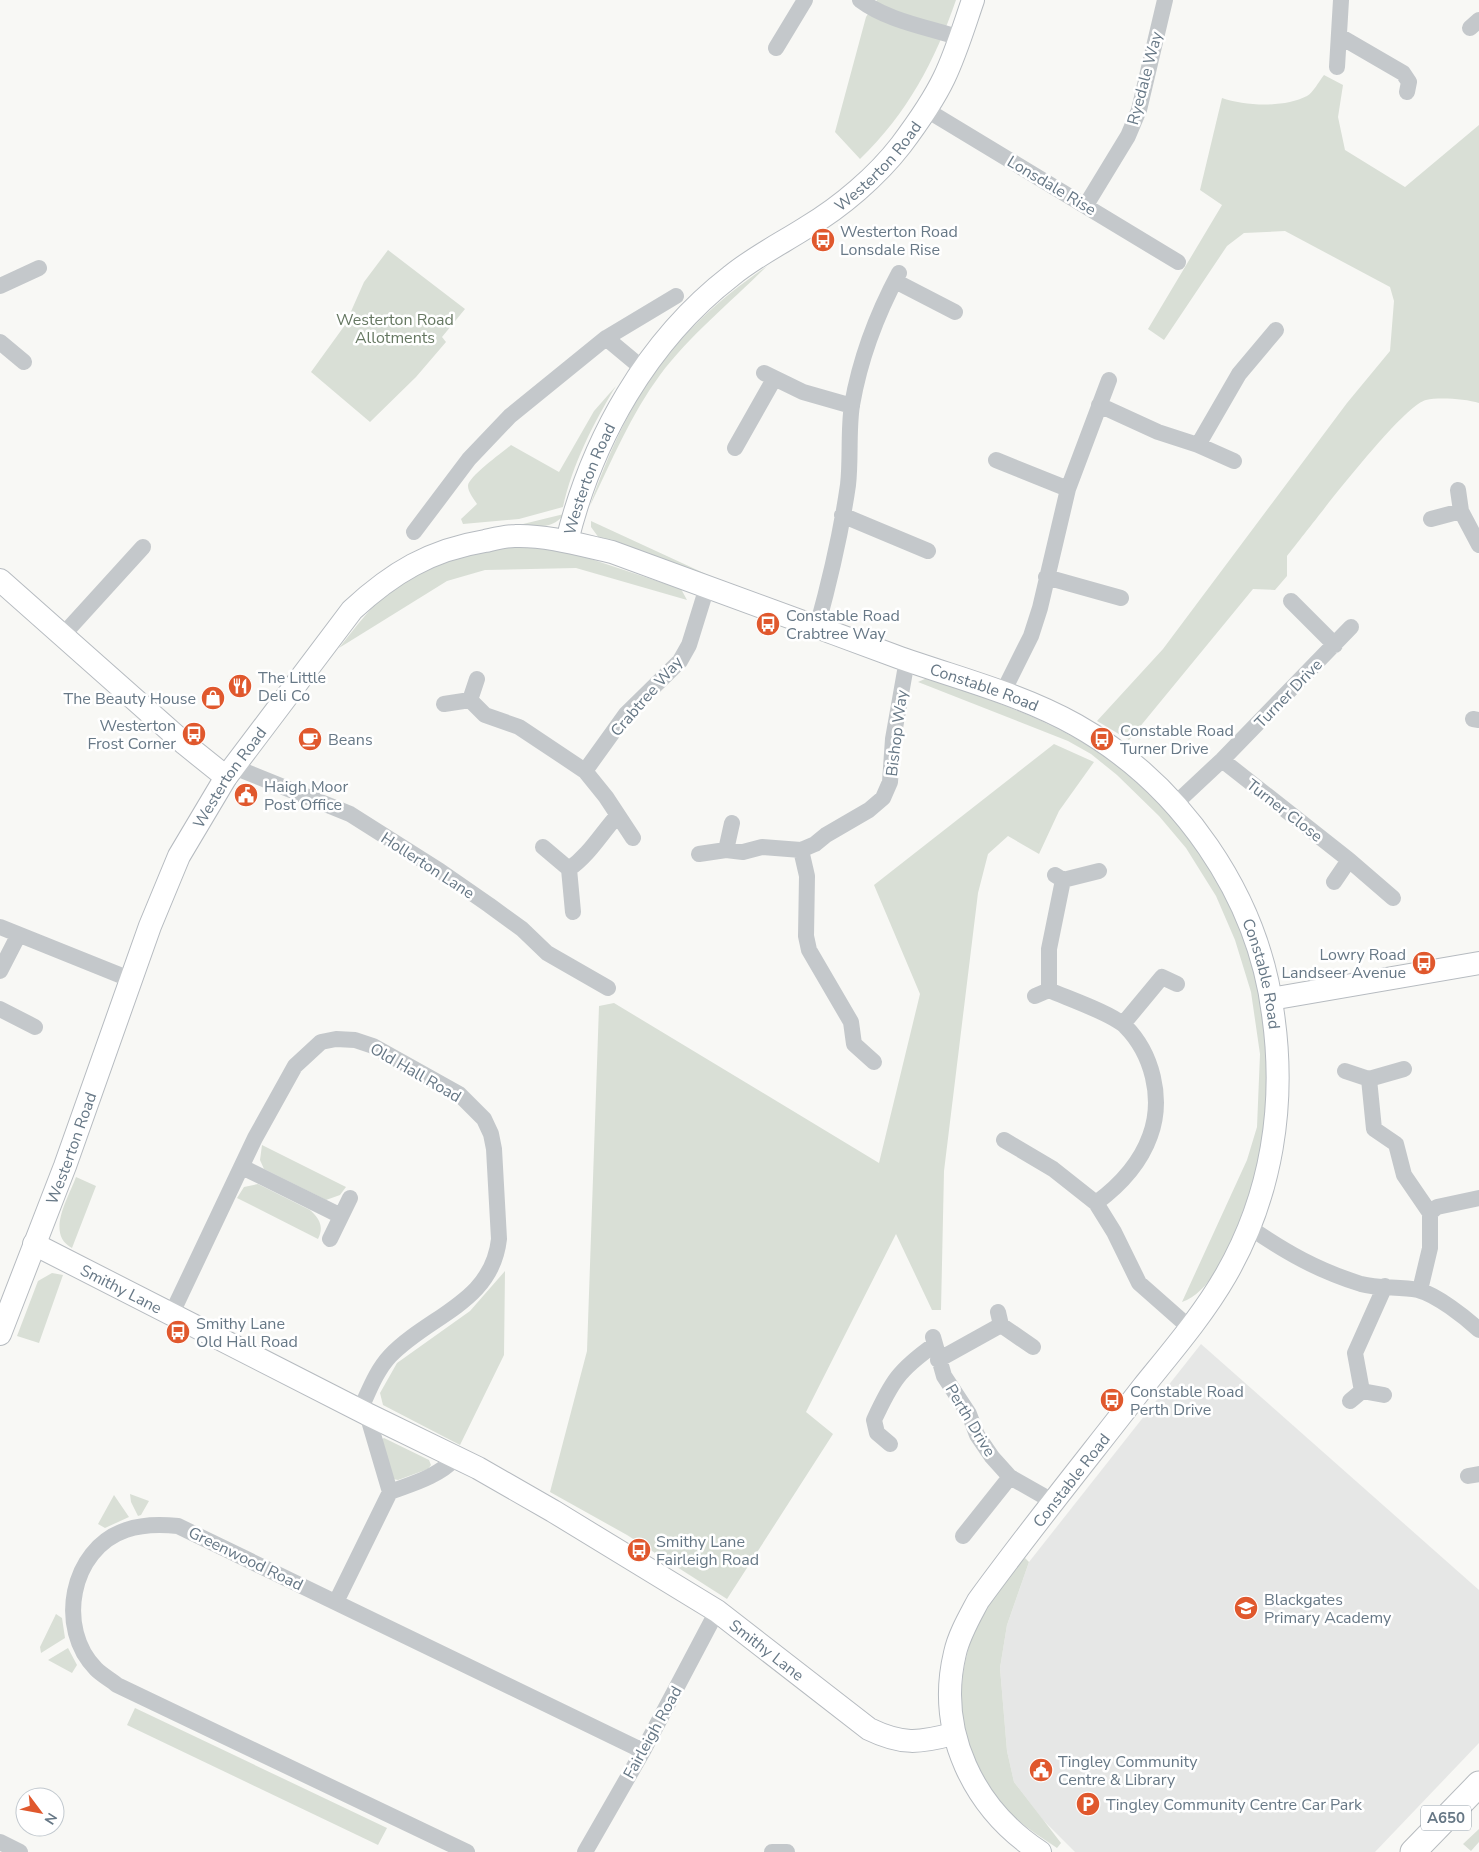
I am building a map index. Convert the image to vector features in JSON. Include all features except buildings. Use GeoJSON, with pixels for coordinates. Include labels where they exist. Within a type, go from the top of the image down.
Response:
{"type":"FeatureCollection","features":[{"type":"Feature","properties":{"kind":"main road","name":"A650"},"geometry":{"type":"LineString","coordinates":[[1413,1852],[1479,1784]]}},
{"type":"Feature","properties":{"kind":"street"},"geometry":{"type":"LineString","coordinates":[[776,48],[805,0]]}},
{"type":"Feature","properties":{"kind":"street","name":"Westerton Road"},"geometry":{"type":"LineString","coordinates":[[0,1334],[132,980],[150,926],[179,856],[230,772],[352,610],[407,566],[459,545],[514,536],[567,541],[577,501],[619,407],[642,368],[691,311],[731,275],[809,226],[847,197],[882,166],[901,145],[944,79],[973,0]]}},
{"type":"Feature","properties":{"kind":"street","name":"Ryedale Way"},"geometry":{"type":"LineString","coordinates":[[1086,205],[1128,136],[1139,110],[1165,0]]}},
{"type":"Feature","properties":{"kind":"street"},"geometry":{"type":"LineString","coordinates":[[1338,67],[1341,37],[1341,0]]}},
{"type":"Feature","properties":{"kind":"street"},"geometry":{"type":"LineString","coordinates":[[865,1],[891,16],[960,38]]}},
{"type":"Feature","properties":{"kind":"street"},"geometry":{"type":"LineString","coordinates":[[1341,37],[1403,73],[1409,82],[1407,92]]}},
{"type":"Feature","properties":{"kind":"street","name":"Lonsdale Rise"},"geometry":{"type":"LineString","coordinates":[[925,109],[1178,262]]}},
{"type":"Feature","properties":{"kind":"street"},"geometry":{"type":"LineString","coordinates":[[0,286],[39,268]]}},
{"type":"Feature","properties":{"kind":"street"},"geometry":{"type":"LineString","coordinates":[[817,627],[831,575],[848,484],[852,406],[863,359],[876,319],[897,277],[955,312]]}},
{"type":"Feature","properties":{"kind":"street"},"geometry":{"type":"LineString","coordinates":[[414,532],[469,459],[510,416],[606,338],[676,296]]}},
{"type":"Feature","properties":{"kind":"street"},"geometry":{"type":"LineString","coordinates":[[1198,445],[1239,374],[1276,330]]}},
{"type":"Feature","properties":{"kind":"street"},"geometry":{"type":"LineString","coordinates":[[606,338],[642,368]]}},
{"type":"Feature","properties":{"kind":"street"},"geometry":{"type":"LineString","coordinates":[[0,342],[24,362]]}},
{"type":"Feature","properties":{"kind":"street"},"geometry":{"type":"LineString","coordinates":[[735,448],[769,376],[825,400],[852,406]]}},
{"type":"Feature","properties":{"kind":"street"},"geometry":{"type":"LineString","coordinates":[[1003,692],[1031,636],[1040,608],[1068,489],[1109,380]]}},
{"type":"Feature","properties":{"kind":"street"},"geometry":{"type":"LineString","coordinates":[[1099,405],[1158,432],[1198,445],[1234,461]]}},
{"type":"Feature","properties":{"kind":"street"},"geometry":{"type":"LineString","coordinates":[[996,460],[1068,489]]}},
{"type":"Feature","properties":{"kind":"street"},"geometry":{"type":"LineString","coordinates":[[1458,490],[1460,511],[1479,545]]}},
{"type":"Feature","properties":{"kind":"street"},"geometry":{"type":"LineString","coordinates":[[1431,519],[1460,511]]}},
{"type":"Feature","properties":{"kind":"street"},"geometry":{"type":"LineString","coordinates":[[842,515],[928,551]]}},
{"type":"Feature","properties":{"kind":"street","name":"Constable Road"},"geometry":{"type":"LineString","coordinates":[[567,541],[612,552],[907,660],[1003,692],[1047,710],[1085,730],[1141,772],[1175,804],[1202,838],[1237,896],[1261,951],[1271,999],[1279,1067],[1276,1127],[1269,1165],[1249,1227],[1227,1274],[1190,1328],[978,1601],[964,1626],[955,1653],[950,1705],[953,1734]]}},
{"type":"Feature","properties":{"kind":"street"},"geometry":{"type":"LineString","coordinates":[[62,636],[143,547]]}},
{"type":"Feature","properties":{"kind":"street"},"geometry":{"type":"LineString","coordinates":[[1046,577],[1121,598]]}},
{"type":"Feature","properties":{"kind":"street"},"geometry":{"type":"LineString","coordinates":[[0,580],[62,636],[230,772]]}},
{"type":"Feature","properties":{"kind":"street","name":"Crabtree Way"},"geometry":{"type":"LineString","coordinates":[[585,771],[626,714],[680,661],[689,645],[706,587]]}},
{"type":"Feature","properties":{"kind":"street","name":"Turner Drive"},"geometry":{"type":"LineString","coordinates":[[1291,601],[1335,645]]}},
{"type":"Feature","properties":{"kind":"street","name":"Turner Drive"},"geometry":{"type":"LineString","coordinates":[[1175,804],[1222,760],[1351,627]]}},
{"type":"Feature","properties":{"kind":"street","name":"Bishop Way"},"geometry":{"type":"LineString","coordinates":[[802,850],[815,844],[832,831],[869,810],[883,798],[890,782],[893,739],[907,660]]}},
{"type":"Feature","properties":{"kind":"street"},"geometry":{"type":"LineString","coordinates":[[470,700],[477,679]]}},
{"type":"Feature","properties":{"kind":"street"},"geometry":{"type":"LineString","coordinates":[[470,700],[485,716],[519,727],[585,771],[606,797],[633,838]]}},
{"type":"Feature","properties":{"kind":"street"},"geometry":{"type":"LineString","coordinates":[[444,704],[470,700]]}},
{"type":"Feature","properties":{"kind":"street","name":"Turner Close"},"geometry":{"type":"LineString","coordinates":[[1222,760],[1349,860],[1393,898]]}},
{"type":"Feature","properties":{"kind":"street","name":"Hollerton Lane"},"geometry":{"type":"LineString","coordinates":[[230,772],[350,814],[440,870],[522,929],[546,953],[608,988]]}},
{"type":"Feature","properties":{"kind":"street"},"geometry":{"type":"LineString","coordinates":[[569,869],[588,853],[594,842],[617,816]]}},
{"type":"Feature","properties":{"kind":"street"},"geometry":{"type":"LineString","coordinates":[[726,850],[732,823]]}},
{"type":"Feature","properties":{"kind":"street"},"geometry":{"type":"LineString","coordinates":[[542,847],[569,869],[573,912]]}},
{"type":"Feature","properties":{"kind":"street"},"geometry":{"type":"LineString","coordinates":[[700,854],[726,850],[743,852],[762,847],[802,850],[807,876],[806,936],[809,950],[851,1022],[846,1044],[874,1062]]}},
{"type":"Feature","properties":{"kind":"street"},"geometry":{"type":"LineString","coordinates":[[1334,882],[1349,860]]}},
{"type":"Feature","properties":{"kind":"street"},"geometry":{"type":"LineString","coordinates":[[1096,1203],[1116,1188],[1137,1161],[1151,1135],[1155,1103],[1153,1073],[1141,1046],[1123,1024],[1042,993],[1059,878],[1099,871]]}},
{"type":"Feature","properties":{"kind":"street"},"geometry":{"type":"LineString","coordinates":[[0,927],[18,936],[132,980]]}},
{"type":"Feature","properties":{"kind":"street"},"geometry":{"type":"LineString","coordinates":[[0,971],[18,936]]}},
{"type":"Feature","properties":{"kind":"street"},"geometry":{"type":"LineString","coordinates":[[1271,999],[1479,963]]}},
{"type":"Feature","properties":{"kind":"street"},"geometry":{"type":"LineString","coordinates":[[1123,1024],[1162,977],[1177,984]]}},
{"type":"Feature","properties":{"kind":"street"},"geometry":{"type":"LineString","coordinates":[[0,1009],[35,1027]]}},
{"type":"Feature","properties":{"kind":"street","name":"Old Hall Road"},"geometry":{"type":"LineString","coordinates":[[172,1313],[242,1167],[295,1066],[321,1042],[336,1039],[355,1040],[373,1046],[459,1094],[484,1119],[488,1126],[494,1149],[499,1238],[494,1263],[487,1277],[476,1291],[407,1341],[390,1357],[376,1375],[363,1412]]}},
{"type":"Feature","properties":{"kind":"street"},"geometry":{"type":"LineString","coordinates":[[1345,1071],[1369,1079],[1404,1069]]}},
{"type":"Feature","properties":{"kind":"street"},"geometry":{"type":"LineString","coordinates":[[1369,1079],[1374,1129],[1396,1144],[1404,1175],[1430,1213],[1430,1248],[1420,1290]]}},
{"type":"Feature","properties":{"kind":"street"},"geometry":{"type":"LineString","coordinates":[[1004,1140],[1052,1169],[1096,1203],[1114,1232],[1139,1283],[1190,1328]]}},
{"type":"Feature","properties":{"kind":"street"},"geometry":{"type":"LineString","coordinates":[[242,1167],[342,1216]]}},
{"type":"Feature","properties":{"kind":"street"},"geometry":{"type":"LineString","coordinates":[[330,1239],[350,1198]]}},
{"type":"Feature","properties":{"kind":"street"},"geometry":{"type":"LineString","coordinates":[[1430,1213],[1437,1207],[1479,1198]]}},
{"type":"Feature","properties":{"kind":"street"},"geometry":{"type":"LineString","coordinates":[[1249,1227],[1289,1255],[1332,1274],[1364,1285],[1420,1290],[1455,1310],[1479,1330]]}},
{"type":"Feature","properties":{"kind":"street","name":"Smithy Lane"},"geometry":{"type":"LineString","coordinates":[[34,1244],[363,1412],[478,1468],[553,1511],[717,1611],[870,1729],[888,1738],[907,1742],[929,1741],[953,1734]]}},
{"type":"Feature","properties":{"kind":"street"},"geometry":{"type":"LineString","coordinates":[[1384,1395],[1356,1396],[1355,1353],[1386,1286]]}},
{"type":"Feature","properties":{"kind":"street"},"geometry":{"type":"LineString","coordinates":[[890,1444],[877,1433],[874,1420],[894,1379],[908,1363],[935,1347],[999,1319],[1033,1348]]}},
{"type":"Feature","properties":{"kind":"street","name":"Perth Drive"},"geometry":{"type":"LineString","coordinates":[[935,1347],[944,1376],[970,1414],[977,1435],[992,1458],[1010,1477],[1054,1502]]}},
{"type":"Feature","properties":{"kind":"street"},"geometry":{"type":"LineString","coordinates":[[363,1412],[390,1492]]}},
{"type":"Feature","properties":{"kind":"street"},"geometry":{"type":"LineString","coordinates":[[336,1602],[390,1492],[444,1470],[456,1458]]}},
{"type":"Feature","properties":{"kind":"street"},"geometry":{"type":"LineString","coordinates":[[962,1536],[1010,1477]]}},
{"type":"Feature","properties":{"kind":"street","name":"Greenwood Road"},"geometry":{"type":"LineString","coordinates":[[467,1852],[118,1685],[95,1668],[80,1646],[72,1619],[73,1592],[83,1566],[101,1545],[124,1530],[151,1524],[178,1526],[643,1751]]}},
{"type":"Feature","properties":{"kind":"street","name":"Fairleigh Road"},"geometry":{"type":"LineString","coordinates":[[585,1852],[643,1751],[717,1611]]}},
{"type":"Feature","properties":{"kind":"street"},"geometry":{"type":"LineString","coordinates":[[953,1734],[962,1761],[976,1788],[1010,1828],[1040,1852]]}},
{"type":"Feature","properties":{"kind":"street"},"geometry":{"type":"LineString","coordinates":[[0,1842],[20,1852]]}},
{"type":"Feature","properties":{"kind":"street"},"geometry":{"type":"LineString","coordinates":[[772,1852],[787,1852]]}},
{"type":"Feature","properties":{"kind":"shaded area","name":"Blackgates Primary Academy"},"geometry":{"type":"Polygon","coordinates":[[[1201,1344],[1479,1590],[1479,1743],[1375,1852],[1075,1852],[1043,1820],[1014,1782],[1007,1751],[1000,1668],[1007,1625],[1029,1562],[1201,1344]]]}},
{"type":"Feature","properties":{"kind":"green space"},"geometry":{"type":"Polygon","coordinates":[[[877,0],[956,0],[939,44],[918,86],[892,124],[860,159],[835,132],[866,17],[877,0]]]}},
{"type":"Feature","properties":{"kind":"green space"},"geometry":{"type":"Polygon","coordinates":[[[1324,75],[1343,85],[1338,117],[1345,150],[1405,187],[1479,125],[1479,403],[1452,399],[1426,400],[1414,407],[1397,423],[1355,471],[1287,556],[1287,576],[1275,590],[1253,589],[1129,740],[1097,721],[1163,649],[1347,403],[1390,351],[1394,301],[1390,287],[1285,231],[1244,233],[1227,246],[1164,340],[1148,329],[1222,205],[1200,190],[1222,98],[1253,104],[1276,104],[1298,100],[1314,90],[1324,75]]]}},
{"type":"Feature","properties":{"kind":"green space","name":"Westerton Road Allotments"},"geometry":{"type":"Polygon","coordinates":[[[388,250],[465,309],[442,337],[446,342],[416,377],[370,422],[311,372],[345,325],[364,282],[388,250]]]}},
{"type":"Feature","properties":{"kind":"green space"},"geometry":{"type":"Polygon","coordinates":[[[767,266],[684,346],[660,375],[631,422],[590,506],[620,432],[657,370],[679,342],[704,316],[733,291],[767,266]]]}},
{"type":"Feature","properties":{"kind":"green space"},"geometry":{"type":"Polygon","coordinates":[[[616,386],[585,444],[572,475],[563,507],[519,519],[463,524],[461,519],[477,504],[468,486],[479,471],[511,445],[559,472],[594,411],[616,386]]]}},
{"type":"Feature","properties":{"kind":"green space"},"geometry":{"type":"Polygon","coordinates":[[[564,514],[555,523],[550,525],[519,525],[564,514]]]}},
{"type":"Feature","properties":{"kind":"green space"},"geometry":{"type":"Polygon","coordinates":[[[591,521],[721,581],[599,538],[591,527],[591,521]]]}},
{"type":"Feature","properties":{"kind":"green space"},"geometry":{"type":"Polygon","coordinates":[[[499,547],[537,547],[570,552],[681,589],[687,600],[576,568],[485,570],[447,581],[339,648],[379,601],[406,580],[445,562],[499,547]]]}},
{"type":"Feature","properties":{"kind":"green space"},"geometry":{"type":"Polygon","coordinates":[[[927,678],[1003,705],[1052,726],[1076,738],[1125,770],[1185,832],[1216,878],[1240,928],[1256,980],[1266,1035],[1268,1090],[1262,1144],[1248,1197],[1224,1257],[1205,1285],[1194,1296],[1182,1302],[1247,1160],[1257,1127],[1260,1054],[1251,992],[1235,940],[1216,896],[1186,848],[1159,816],[1117,775],[1091,754],[1068,741],[918,682],[927,678]]]}},
{"type":"Feature","properties":{"kind":"green space"},"geometry":{"type":"Polygon","coordinates":[[[1054,744],[1094,762],[1059,811],[1039,854],[1008,836],[988,854],[978,893],[944,1171],[941,1310],[932,1310],[896,1234],[806,1412],[833,1434],[727,1599],[627,1535],[550,1492],[587,1351],[599,1006],[614,1003],[879,1163],[920,994],[874,885],[1054,744]]]}},
{"type":"Feature","properties":{"kind":"green space"},"geometry":{"type":"Polygon","coordinates":[[[262,1145],[346,1187],[340,1195],[326,1200],[264,1169],[260,1160],[262,1145]]]}},
{"type":"Feature","properties":{"kind":"green space"},"geometry":{"type":"Polygon","coordinates":[[[76,1177],[96,1186],[72,1248],[64,1242],[60,1234],[60,1225],[61,1215],[76,1177]]]}},
{"type":"Feature","properties":{"kind":"green space"},"geometry":{"type":"Polygon","coordinates":[[[258,1184],[310,1210],[320,1223],[321,1231],[318,1239],[237,1198],[244,1187],[258,1184]]]}},
{"type":"Feature","properties":{"kind":"green space"},"geometry":{"type":"Polygon","coordinates":[[[505,1271],[504,1355],[460,1445],[383,1405],[380,1393],[397,1363],[470,1311],[505,1271]]]}},
{"type":"Feature","properties":{"kind":"green space"},"geometry":{"type":"Polygon","coordinates":[[[52,1273],[63,1275],[39,1343],[17,1336],[38,1281],[52,1273]]]}},
{"type":"Feature","properties":{"kind":"green space"},"geometry":{"type":"Polygon","coordinates":[[[384,1438],[429,1460],[431,1465],[428,1469],[398,1480],[393,1479],[382,1439],[384,1438]]]}},
{"type":"Feature","properties":{"kind":"green space"},"geometry":{"type":"Polygon","coordinates":[[[130,1494],[149,1501],[141,1515],[138,1516],[131,1502],[130,1494]]]}},
{"type":"Feature","properties":{"kind":"green space"},"geometry":{"type":"Polygon","coordinates":[[[114,1495],[129,1517],[105,1528],[98,1524],[114,1495]]]}},
{"type":"Feature","properties":{"kind":"green space"},"geometry":{"type":"Polygon","coordinates":[[[1025,1558],[1029,1562],[1007,1625],[1000,1668],[1007,1751],[1014,1782],[1061,1843],[1057,1848],[1018,1821],[998,1801],[983,1779],[971,1754],[964,1729],[963,1677],[968,1651],[977,1626],[989,1602],[1025,1558]]]}},
{"type":"Feature","properties":{"kind":"green space"},"geometry":{"type":"Polygon","coordinates":[[[56,1614],[62,1618],[65,1638],[41,1653],[40,1647],[56,1614]]]}},
{"type":"Feature","properties":{"kind":"green space"},"geometry":{"type":"Polygon","coordinates":[[[68,1648],[77,1665],[72,1673],[48,1660],[68,1648]]]}},
{"type":"Feature","properties":{"kind":"green space"},"geometry":{"type":"Polygon","coordinates":[[[135,1708],[387,1828],[378,1845],[127,1725],[135,1708]]]}},
{"type":"Feature","properties":{"kind":"green space"},"geometry":{"type":"Polygon","coordinates":[[[1479,1829],[1479,1842],[1471,1851],[1463,1844],[1479,1829]]]}},
{"type":"Feature","properties":{"kind":"place","name":"Westerton Road Lonsdale Rise"},"geometry":{"type":"Point","coordinates":[823,240]}},
{"type":"Feature","properties":{"kind":"place","name":"Constable Road Crabtree Way"},"geometry":{"type":"Point","coordinates":[768,624]}},
{"type":"Feature","properties":{"kind":"place","name":"The Little Deli Co"},"geometry":{"type":"Point","coordinates":[240,686]}},
{"type":"Feature","properties":{"kind":"place","name":"The Beauty House"},"geometry":{"type":"Point","coordinates":[213,698]}},
{"type":"Feature","properties":{"kind":"place","name":"Westerton Frost Corner"},"geometry":{"type":"Point","coordinates":[194,734]}},
{"type":"Feature","properties":{"kind":"place","name":"Beans"},"geometry":{"type":"Point","coordinates":[310,739]}},
{"type":"Feature","properties":{"kind":"place","name":"Constable Road Turner Drive"},"geometry":{"type":"Point","coordinates":[1102,739]}},
{"type":"Feature","properties":{"kind":"place","name":"Haigh Moor Post Office"},"geometry":{"type":"Point","coordinates":[246,795]}},
{"type":"Feature","properties":{"kind":"place","name":"Lowry Road Landseer Avenue"},"geometry":{"type":"Point","coordinates":[1424,963]}},
{"type":"Feature","properties":{"kind":"place","name":"Smithy Lane Old Hall Road"},"geometry":{"type":"Point","coordinates":[178,1332]}},
{"type":"Feature","properties":{"kind":"place","name":"Constable Road Perth Drive"},"geometry":{"type":"Point","coordinates":[1112,1400]}},
{"type":"Feature","properties":{"kind":"place","name":"Smithy Lane Fairleigh Road"},"geometry":{"type":"Point","coordinates":[639,1550]}},
{"type":"Feature","properties":{"kind":"place","name":"Blackgates Primary Academy"},"geometry":{"type":"Point","coordinates":[1246,1608]}},
{"type":"Feature","properties":{"kind":"place","name":"Tingley Community Centre & Library"},"geometry":{"type":"Point","coordinates":[1041,1770]}},
{"type":"Feature","properties":{"kind":"place","name":"Tingley Community Centre Car Park"},"geometry":{"type":"Point","coordinates":[1088,1804]}}]}
